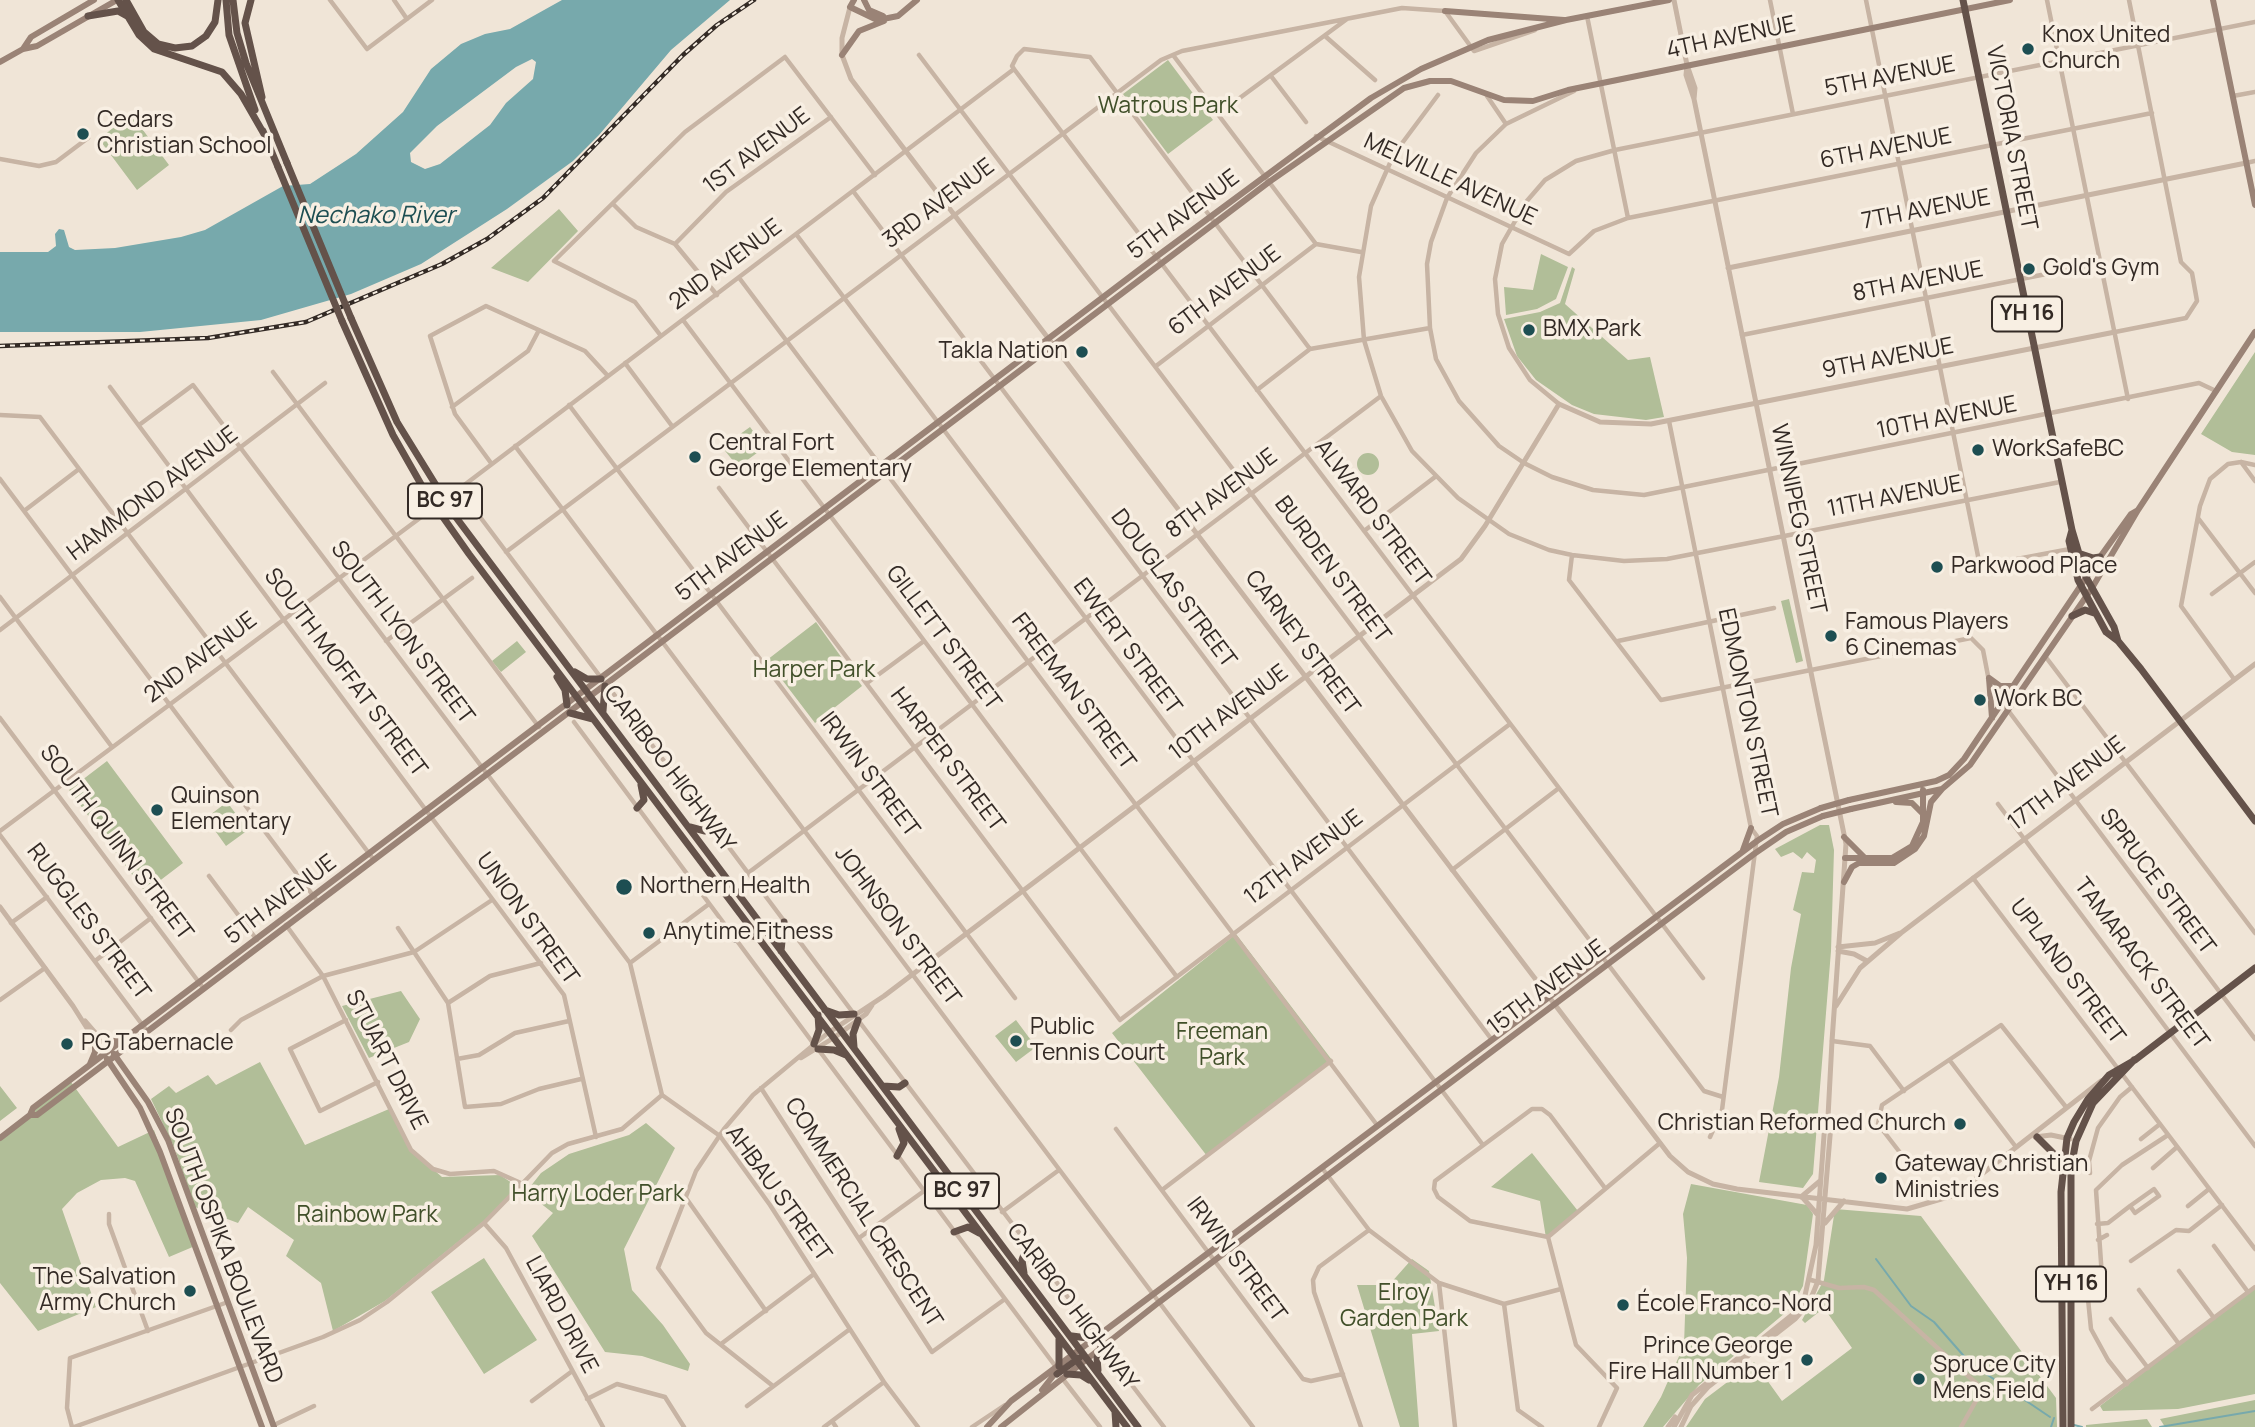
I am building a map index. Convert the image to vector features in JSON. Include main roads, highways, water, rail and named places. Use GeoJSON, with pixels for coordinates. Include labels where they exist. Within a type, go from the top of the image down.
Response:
{"type":"FeatureCollection","features":[{"type":"Feature","properties":{"kind":"highway"},"geometry":{"type":"LineString","coordinates":[[118,0],[158,44],[175,48],[192,46],[206,36],[215,22],[218,0]]}},
{"type":"Feature","properties":{"kind":"highway"},"geometry":{"type":"LineString","coordinates":[[126,0],[139,36],[155,49],[222,72],[241,94],[264,134]]}},
{"type":"Feature","properties":{"kind":"highway"},"geometry":{"type":"LineString","coordinates":[[131,15],[134,0]]}},
{"type":"Feature","properties":{"kind":"highway","name":"BC 97"},"geometry":{"type":"LineString","coordinates":[[226,0],[229,35],[235,57],[264,134]]}},
{"type":"Feature","properties":{"kind":"highway","name":"BC 97"},"geometry":{"type":"LineString","coordinates":[[233,0],[237,33],[263,104]]}},
{"type":"Feature","properties":{"kind":"highway"},"geometry":{"type":"LineString","coordinates":[[251,0],[245,23],[263,104]]}},
{"type":"Feature","properties":{"kind":"highway","name":"VICTORIA STREET"},"geometry":{"type":"LineString","coordinates":[[1964,0],[2060,482],[2086,577],[2114,627],[2118,641]]}},
{"type":"Feature","properties":{"kind":"highway"},"geometry":{"type":"LineString","coordinates":[[88,16],[118,11],[131,15]]}},
{"type":"Feature","properties":{"kind":"highway","name":"CARIBOO HIGHWAY"},"geometry":{"type":"LineString","coordinates":[[263,104],[390,407],[420,463],[455,516],[569,667],[593,719],[760,939],[836,1031],[986,1240],[1056,1332],[1138,1427]]}},
{"type":"Feature","properties":{"kind":"highway","name":"CARIBOO HIGHWAY"},"geometry":{"type":"LineString","coordinates":[[264,134],[373,392],[412,469],[515,616],[584,698],[604,715],[781,951],[821,1012]]}},
{"type":"Feature","properties":{"kind":"highway","name":"VICTORIA STREET"},"geometry":{"type":"LineString","coordinates":[[2072,530],[2070,549],[2080,586],[2106,632],[2118,641],[2255,821]]}},
{"type":"Feature","properties":{"kind":"highway"},"geometry":{"type":"LineString","coordinates":[[2081,554],[2100,557]]}},
{"type":"Feature","properties":{"kind":"highway"},"geometry":{"type":"LineString","coordinates":[[2072,616],[2085,610],[2095,613]]}},
{"type":"Feature","properties":{"kind":"highway"},"geometry":{"type":"LineString","coordinates":[[515,616],[565,690],[569,709],[593,719]]}},
{"type":"Feature","properties":{"kind":"highway"},"geometry":{"type":"LineString","coordinates":[[569,667],[582,677],[604,682],[604,715]]}},
{"type":"Feature","properties":{"kind":"highway"},"geometry":{"type":"LineString","coordinates":[[584,698],[639,772],[659,788]]}},
{"type":"Feature","properties":{"kind":"highway"},"geometry":{"type":"LineString","coordinates":[[637,808],[644,800],[638,778]]}},
{"type":"Feature","properties":{"kind":"highway"},"geometry":{"type":"LineString","coordinates":[[687,825],[697,830],[714,828]]}},
{"type":"Feature","properties":{"kind":"highway"},"geometry":{"type":"LineString","coordinates":[[781,951],[784,922]]}},
{"type":"Feature","properties":{"kind":"highway"},"geometry":{"type":"LineString","coordinates":[[735,939],[745,934],[760,939]]}},
{"type":"Feature","properties":{"kind":"highway","name":"YH 16"},"geometry":{"type":"LineString","coordinates":[[2071,1427],[2071,1168],[2076,1141],[2093,1102],[2120,1071],[2255,968]]}},
{"type":"Feature","properties":{"kind":"highway"},"geometry":{"type":"LineString","coordinates":[[821,1012],[856,1017],[853,1054],[816,1047],[821,1012]]}},
{"type":"Feature","properties":{"kind":"highway","name":"CARIBOO HIGHWAY"},"geometry":{"type":"LineString","coordinates":[[853,1054],[882,1086],[893,1108],[1066,1332],[1079,1358]]}},
{"type":"Feature","properties":{"kind":"highway","name":"YH 16"},"geometry":{"type":"LineString","coordinates":[[2063,1427],[2062,1173],[2067,1138],[2088,1099],[2109,1075],[2120,1071]]}},
{"type":"Feature","properties":{"kind":"highway"},"geometry":{"type":"LineString","coordinates":[[882,1086],[902,1085],[893,1108],[904,1138],[897,1156]]}},
{"type":"Feature","properties":{"kind":"highway"},"geometry":{"type":"LineString","coordinates":[[2032,1137],[2054,1154],[2062,1173]]}},
{"type":"Feature","properties":{"kind":"highway"},"geometry":{"type":"LineString","coordinates":[[954,1232],[971,1228],[986,1240]]}},
{"type":"Feature","properties":{"kind":"highway"},"geometry":{"type":"LineString","coordinates":[[1025,1277],[1022,1260],[1027,1246]]}},
{"type":"Feature","properties":{"kind":"highway"},"geometry":{"type":"LineString","coordinates":[[1056,1332],[1062,1351],[1060,1372]]}},
{"type":"Feature","properties":{"kind":"highway"},"geometry":{"type":"LineString","coordinates":[[1066,1332],[1079,1339],[1096,1338]]}},
{"type":"Feature","properties":{"kind":"highway"},"geometry":{"type":"LineString","coordinates":[[1099,1383],[1096,1363],[1101,1347]]}},
{"type":"Feature","properties":{"kind":"highway"},"geometry":{"type":"LineString","coordinates":[[1060,1372],[1079,1358]]}},
{"type":"Feature","properties":{"kind":"highway"},"geometry":{"type":"LineString","coordinates":[[1060,1372],[1081,1375],[1099,1383]]}},
{"type":"Feature","properties":{"kind":"highway","name":"CARIBOO HIGHWAY"},"geometry":{"type":"LineString","coordinates":[[1099,1383],[1127,1427]]}},
{"type":"Feature","properties":{"kind":"highway"},"geometry":{"type":"LineString","coordinates":[[1115,1411],[1116,1427]]}},
{"type":"Feature","properties":{"kind":"main road"},"geometry":{"type":"LineString","coordinates":[[23,49],[31,37],[94,0]]}},
{"type":"Feature","properties":{"kind":"main road"},"geometry":{"type":"LineString","coordinates":[[0,62],[23,49],[37,46],[118,0]]}},
{"type":"Feature","properties":{"kind":"main road"},"geometry":{"type":"LineString","coordinates":[[854,0],[850,7],[875,19],[892,18]]}},
{"type":"Feature","properties":{"kind":"main road"},"geometry":{"type":"LineString","coordinates":[[864,0],[869,10],[892,18]]}},
{"type":"Feature","properties":{"kind":"main road"},"geometry":{"type":"LineString","coordinates":[[842,55],[859,31],[892,18],[917,0]]}},
{"type":"Feature","properties":{"kind":"main road"},"geometry":{"type":"LineString","coordinates":[[1445,11],[1566,20],[1669,0]]}},
{"type":"Feature","properties":{"kind":"main road","name":"4TH AVENUE"},"geometry":{"type":"LineString","coordinates":[[1418,83],[1451,82],[1488,96],[1533,102],[1601,83],[2010,0]]}},
{"type":"Feature","properties":{"kind":"main road"},"geometry":{"type":"LineString","coordinates":[[2213,0],[2255,205]]}},
{"type":"Feature","properties":{"kind":"main road","name":"5TH AVENUE"},"geometry":{"type":"LineString","coordinates":[[1267,179],[1316,136],[1393,84],[1470,47],[1566,20]]}},
{"type":"Feature","properties":{"kind":"main road","name":"5TH AVENUE"},"geometry":{"type":"LineString","coordinates":[[0,1138],[30,1115],[33,1108],[90,1066],[110,1055],[660,640],[774,559],[886,473],[1049,338],[1267,179],[1384,100],[1418,83]]}},
{"type":"Feature","properties":{"kind":"main road","name":"5TH AVENUE"},"geometry":{"type":"LineString","coordinates":[[660,640],[712,595],[824,509],[881,466],[1000,386],[1108,304],[1159,260]]}},
{"type":"Feature","properties":{"kind":"main road"},"geometry":{"type":"LineString","coordinates":[[2138,510],[2255,332]]}},
{"type":"Feature","properties":{"kind":"main road","name":"15TH AVENUE"},"geometry":{"type":"LineString","coordinates":[[1079,1358],[1096,1338],[1757,841],[1790,821],[1821,808],[1923,785],[1949,775],[1964,759],[2100,557],[2131,514],[2138,510]]}},
{"type":"Feature","properties":{"kind":"main road","name":"15TH AVENUE"},"geometry":{"type":"LineString","coordinates":[[1079,1358],[1101,1347],[1754,854],[1793,828],[1823,816],[1942,789],[1970,765],[2092,588],[2138,510]]}},
{"type":"Feature","properties":{"kind":"main road"},"geometry":{"type":"LineString","coordinates":[[1992,718],[1989,678],[2000,686],[2014,686]]}},
{"type":"Feature","properties":{"kind":"main road"},"geometry":{"type":"LineString","coordinates":[[1845,858],[1884,859],[1903,853],[1920,834],[1923,785]]}},
{"type":"Feature","properties":{"kind":"main road"},"geometry":{"type":"LineString","coordinates":[[1844,882],[1852,867],[1858,863],[1894,863],[1915,849],[1924,836],[1931,802],[1942,789]]}},
{"type":"Feature","properties":{"kind":"main road"},"geometry":{"type":"LineString","coordinates":[[1884,802],[1912,803],[1923,816]]}},
{"type":"Feature","properties":{"kind":"main road"},"geometry":{"type":"LineString","coordinates":[[1743,852],[1751,828]]}},
{"type":"Feature","properties":{"kind":"main road"},"geometry":{"type":"LineString","coordinates":[[1844,837],[1854,851],[1865,858]]}},
{"type":"Feature","properties":{"kind":"main road"},"geometry":{"type":"LineString","coordinates":[[90,1066],[98,1039],[130,1040],[124,1056],[125,1069]]}},
{"type":"Feature","properties":{"kind":"main road","name":"5TH AVENUE"},"geometry":{"type":"LineString","coordinates":[[30,1115],[37,1115],[91,1074],[110,1055]]}},
{"type":"Feature","properties":{"kind":"main road","name":"SOUTH OSPIKA BOULEVARD"},"geometry":{"type":"LineString","coordinates":[[110,1055],[125,1069],[148,1101],[168,1140],[274,1426]]}},
{"type":"Feature","properties":{"kind":"main road","name":"SOUTH OSPIKA BOULEVARD"},"geometry":{"type":"LineString","coordinates":[[110,1055],[118,1075],[140,1108],[157,1144],[262,1427]]}},
{"type":"Feature","properties":{"kind":"main road"},"geometry":{"type":"LineString","coordinates":[[91,1074],[104,1070],[118,1075]]}},
{"type":"Feature","properties":{"kind":"main road"},"geometry":{"type":"LineString","coordinates":[[987,1427],[1012,1401],[1060,1372]]}},
{"type":"Feature","properties":{"kind":"main road"},"geometry":{"type":"LineString","coordinates":[[1001,1427],[1032,1402],[1060,1372]]}},
{"type":"Feature","properties":{"kind":"water","name":"Nechako River"},"geometry":{"type":"Polygon","coordinates":[[[562,0],[730,0],[671,50],[599,135],[573,161],[507,209],[421,264],[351,294],[261,320],[140,332],[0,332],[0,252],[48,252],[56,246],[55,234],[59,229],[64,230],[69,247],[75,250],[115,248],[181,237],[205,230],[283,186],[310,184],[356,154],[403,112],[431,69],[461,44],[485,34],[510,29],[562,0]],[[532,59],[516,67],[437,126],[410,153],[411,162],[425,169],[440,164],[490,125],[506,103],[533,79],[536,62],[532,59]]]}},
{"type":"Feature","properties":{"kind":"waterway"},"geometry":{"type":"LineString","coordinates":[[1876,1259],[1911,1306],[1934,1322],[1970,1363],[2050,1417]]}},
{"type":"Feature","properties":{"kind":"waterway"},"geometry":{"type":"LineString","coordinates":[[2160,1427],[2255,1411]]}},
{"type":"Feature","properties":{"kind":"waterway"},"geometry":{"type":"LineString","coordinates":[[2051,1427],[2054,1418]]}},
{"type":"Feature","properties":{"kind":"waterway"},"geometry":{"type":"LineString","coordinates":[[2074,1425],[2082,1427]]}},
{"type":"Feature","properties":{"kind":"railway"},"geometry":{"type":"LineString","coordinates":[[0,346],[208,338],[306,322],[442,264],[487,239],[543,198],[683,55],[717,25],[754,0]]}},
{"type":"Feature","properties":{"kind":"place","name":"Knox United Church"},"geometry":{"type":"Point","coordinates":[2028,49]}},
{"type":"Feature","properties":{"kind":"place","name":"Cedars Christian School"},"geometry":{"type":"Point","coordinates":[83,134]}},
{"type":"Feature","properties":{"kind":"place","name":"Gold's Gym"},"geometry":{"type":"Point","coordinates":[2029,269]}},
{"type":"Feature","properties":{"kind":"place","name":"BMX Park"},"geometry":{"type":"Point","coordinates":[1529,330]}},
{"type":"Feature","properties":{"kind":"place","name":"Takla Nation"},"geometry":{"type":"Point","coordinates":[1082,352]}},
{"type":"Feature","properties":{"kind":"place","name":"WorkSafeBC"},"geometry":{"type":"Point","coordinates":[1978,450]}},
{"type":"Feature","properties":{"kind":"place","name":"Central Fort George Elementary"},"geometry":{"type":"Point","coordinates":[695,457]}},
{"type":"Feature","properties":{"kind":"place","name":"Parkwood Place"},"geometry":{"type":"Point","coordinates":[1937,567]}},
{"type":"Feature","properties":{"kind":"place","name":"Famous Players 6 Cinemas"},"geometry":{"type":"Point","coordinates":[1831,636]}},
{"type":"Feature","properties":{"kind":"place","name":"Work BC"},"geometry":{"type":"Point","coordinates":[1980,700]}},
{"type":"Feature","properties":{"kind":"place","name":"Quinson Elementary"},"geometry":{"type":"Point","coordinates":[157,810]}},
{"type":"Feature","properties":{"kind":"place","name":"Northern Health"},"geometry":{"type":"Point","coordinates":[624,887]}},
{"type":"Feature","properties":{"kind":"place","name":"Anytime Fitness"},"geometry":{"type":"Point","coordinates":[649,933]}},
{"type":"Feature","properties":{"kind":"place","name":"Public Tennis Court"},"geometry":{"type":"Point","coordinates":[1016,1041]}},
{"type":"Feature","properties":{"kind":"place","name":"PG Tabernacle"},"geometry":{"type":"Point","coordinates":[67,1044]}},
{"type":"Feature","properties":{"kind":"place","name":"Christian Reformed Church"},"geometry":{"type":"Point","coordinates":[1960,1124]}},
{"type":"Feature","properties":{"kind":"place","name":"Gateway Christian Ministries"},"geometry":{"type":"Point","coordinates":[1881,1178]}},
{"type":"Feature","properties":{"kind":"place","name":"The Salvation Army Church"},"geometry":{"type":"Point","coordinates":[190,1291]}},
{"type":"Feature","properties":{"kind":"place","name":"École Franco-Nord"},"geometry":{"type":"Point","coordinates":[1623,1305]}},
{"type":"Feature","properties":{"kind":"place","name":"Prince George Fire Hall Number 1"},"geometry":{"type":"Point","coordinates":[1807,1360]}},
{"type":"Feature","properties":{"kind":"place","name":"Spruce City Mens Field"},"geometry":{"type":"Point","coordinates":[1919,1379]}},
{"type":"Feature","properties":{"kind":"park label","name":"Watrous Park"},"geometry":{"type":"Point","coordinates":[1168,107]}},
{"type":"Feature","properties":{"kind":"park label","name":"Harper Park"},"geometry":{"type":"Point","coordinates":[814,671]}},
{"type":"Feature","properties":{"kind":"park label","name":"Freeman Park"},"geometry":{"type":"Point","coordinates":[1222,1046]}},
{"type":"Feature","properties":{"kind":"park label","name":"Harry Loder Park"},"geometry":{"type":"Point","coordinates":[598,1195]}},
{"type":"Feature","properties":{"kind":"park label","name":"Rainbow Park"},"geometry":{"type":"Point","coordinates":[367,1216]}},
{"type":"Feature","properties":{"kind":"park label","name":"Elroy Garden Park"},"geometry":{"type":"Point","coordinates":[1404,1307]}}]}
